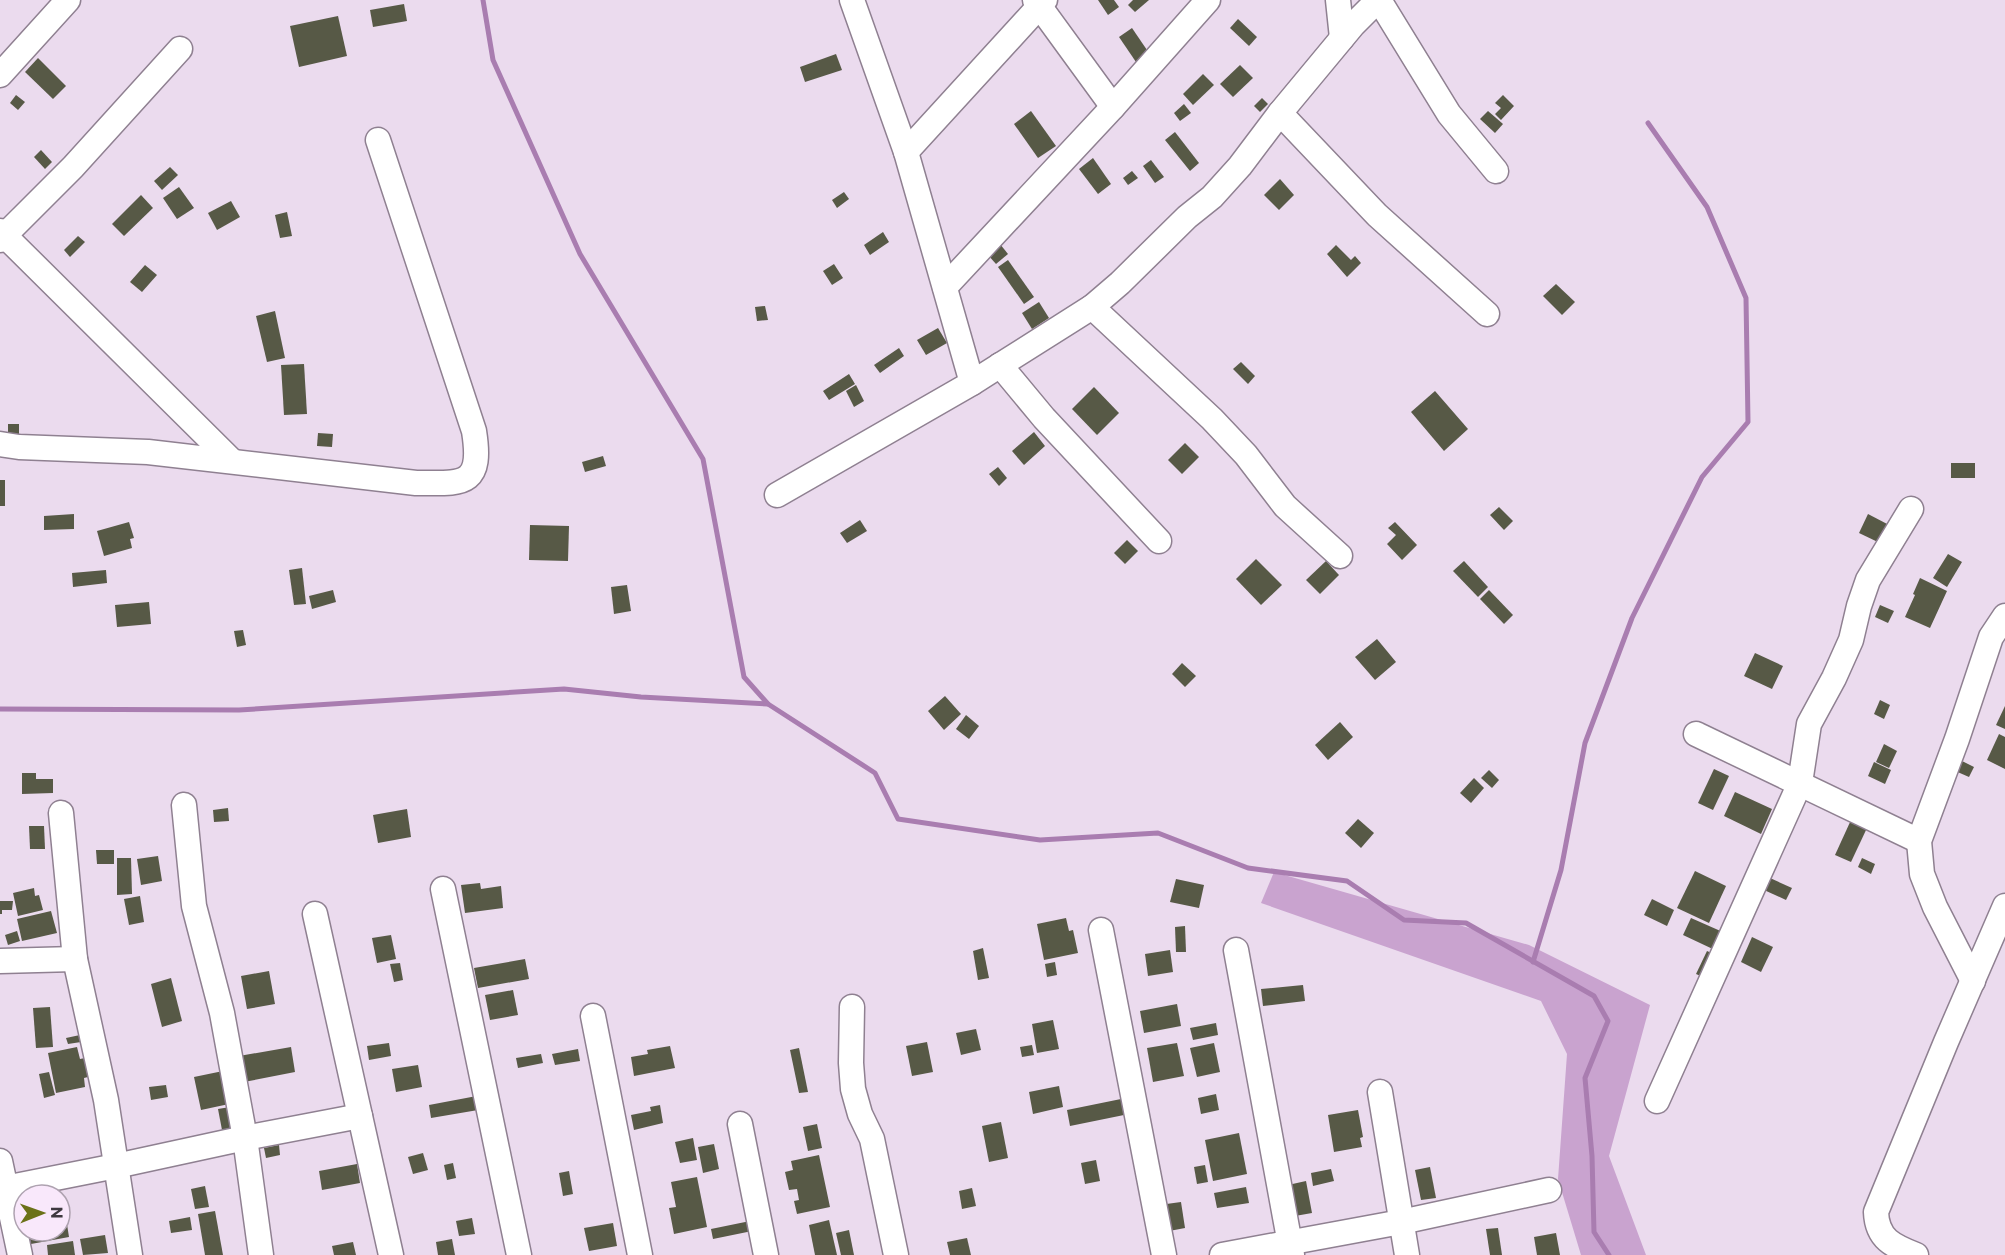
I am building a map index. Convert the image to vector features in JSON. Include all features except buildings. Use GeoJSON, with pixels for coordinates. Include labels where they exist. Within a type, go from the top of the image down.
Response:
{"type":"FeatureCollection","features":[{"type":"Feature","properties":{"kind":"street"},"geometry":{"type":"LineString","coordinates":[[0,75],[68,0]]}},
{"type":"Feature","properties":{"kind":"street"},"geometry":{"type":"LineString","coordinates":[[852,0],[906,152],[972,383]]}},
{"type":"Feature","properties":{"kind":"street"},"geometry":{"type":"LineString","coordinates":[[945,287],[1208,0]]}},
{"type":"Feature","properties":{"kind":"street"},"geometry":{"type":"LineString","coordinates":[[1338,0],[1342,38]]}},
{"type":"Feature","properties":{"kind":"street"},"geometry":{"type":"LineString","coordinates":[[777,495],[972,383],[1092,307],[1212,197],[1240,166],[1342,38],[1379,0],[1449,114],[1496,171]]}},
{"type":"Feature","properties":{"kind":"street"},"geometry":{"type":"LineString","coordinates":[[906,152],[1040,2],[1113,106]]}},
{"type":"Feature","properties":{"kind":"street"},"geometry":{"type":"LineString","coordinates":[[180,49],[73,167],[1,235],[232,461]]}},
{"type":"Feature","properties":{"kind":"street"},"geometry":{"type":"LineString","coordinates":[[1280,113],[1377,215],[1487,314]]}},
{"type":"Feature","properties":{"kind":"street"},"geometry":{"type":"LineString","coordinates":[[0,444],[20,447],[148,452],[416,483],[454,483],[466,480],[472,471],[477,450],[474,431],[378,140]]}},
{"type":"Feature","properties":{"kind":"street"},"geometry":{"type":"LineString","coordinates":[[1092,307],[1212,419],[1246,455],[1285,506],[1340,556]]}},
{"type":"Feature","properties":{"kind":"street"},"geometry":{"type":"LineString","coordinates":[[1000,365],[1044,418],[1159,541]]}},
{"type":"Feature","properties":{"kind":"street"},"geometry":{"type":"LineString","coordinates":[[1658,1101],[1800,783],[1809,724],[1851,640],[1868,580],[1911,509]]}},
{"type":"Feature","properties":{"kind":"street"},"geometry":{"type":"LineString","coordinates":[[1973,981],[1935,907],[1922,874],[1919,841],[1957,739],[1991,637],[2005,616]]}},
{"type":"Feature","properties":{"kind":"street"},"geometry":{"type":"LineString","coordinates":[[1696,734],[1919,841]]}},
{"type":"Feature","properties":{"kind":"street"},"geometry":{"type":"LineString","coordinates":[[184,805],[194,906],[222,1013],[245,1138],[261,1255]]}},
{"type":"Feature","properties":{"kind":"street"},"geometry":{"type":"LineString","coordinates":[[61,813],[75,959],[106,1100],[130,1255]]}},
{"type":"Feature","properties":{"kind":"street"},"geometry":{"type":"LineString","coordinates":[[443,889],[519,1255]]}},
{"type":"Feature","properties":{"kind":"street"},"geometry":{"type":"LineString","coordinates":[[1916,1255],[1900,1249],[1884,1236],[1877,1226],[1876,1212],[2005,906]]}},
{"type":"Feature","properties":{"kind":"street"},"geometry":{"type":"LineString","coordinates":[[315,914],[391,1255]]}},
{"type":"Feature","properties":{"kind":"street"},"geometry":{"type":"LineString","coordinates":[[1101,930],[1164,1255]]}},
{"type":"Feature","properties":{"kind":"street"},"geometry":{"type":"LineString","coordinates":[[1236,950],[1291,1249]]}},
{"type":"Feature","properties":{"kind":"street"},"geometry":{"type":"LineString","coordinates":[[0,961],[75,959]]}},
{"type":"Feature","properties":{"kind":"street"},"geometry":{"type":"LineString","coordinates":[[852,1007],[853,1089],[860,1114],[872,1139],[896,1255]]}},
{"type":"Feature","properties":{"kind":"street"},"geometry":{"type":"LineString","coordinates":[[593,1016],[640,1255]]}},
{"type":"Feature","properties":{"kind":"street"},"geometry":{"type":"LineString","coordinates":[[1380,1092],[1407,1255]]}},
{"type":"Feature","properties":{"kind":"street"},"geometry":{"type":"LineString","coordinates":[[3,1188],[360,1116]]}},
{"type":"Feature","properties":{"kind":"street"},"geometry":{"type":"LineString","coordinates":[[740,1124],[766,1255]]}},
{"type":"Feature","properties":{"kind":"street"},"geometry":{"type":"LineString","coordinates":[[0,1161],[3,1188],[20,1255]]}},
{"type":"Feature","properties":{"kind":"street"},"geometry":{"type":"LineString","coordinates":[[1222,1255],[1291,1249],[1549,1190]]}},
{"type":"Feature","properties":{"kind":"shaded area"},"geometry":{"type":"Polygon","coordinates":[[[1274,872],[1529,945],[1650,1005],[1609,1156],[1646,1255],[1581,1255],[1558,1179],[1567,1054],[1541,1001],[1261,903],[1274,872]]]}},
{"type":"Feature","properties":{"kind":"waterway"},"geometry":{"type":"LineString","coordinates":[[483,0],[493,60],[580,254],[703,459],[744,677],[768,704],[875,773],[898,819],[1040,840],[1158,833],[1248,868],[1347,881],[1404,920],[1466,923],[1594,996],[1608,1021],[1585,1078],[1592,1156],[1594,1232],[1609,1255]]}},
{"type":"Feature","properties":{"kind":"waterway"},"geometry":{"type":"LineString","coordinates":[[1533,962],[1561,870],[1585,743],[1632,618],[1702,477],[1748,422],[1746,298],[1707,207],[1648,123]]}},
{"type":"Feature","properties":{"kind":"waterway"},"geometry":{"type":"LineString","coordinates":[[0,709],[239,710],[564,689],[641,697],[768,704]]}}]}
